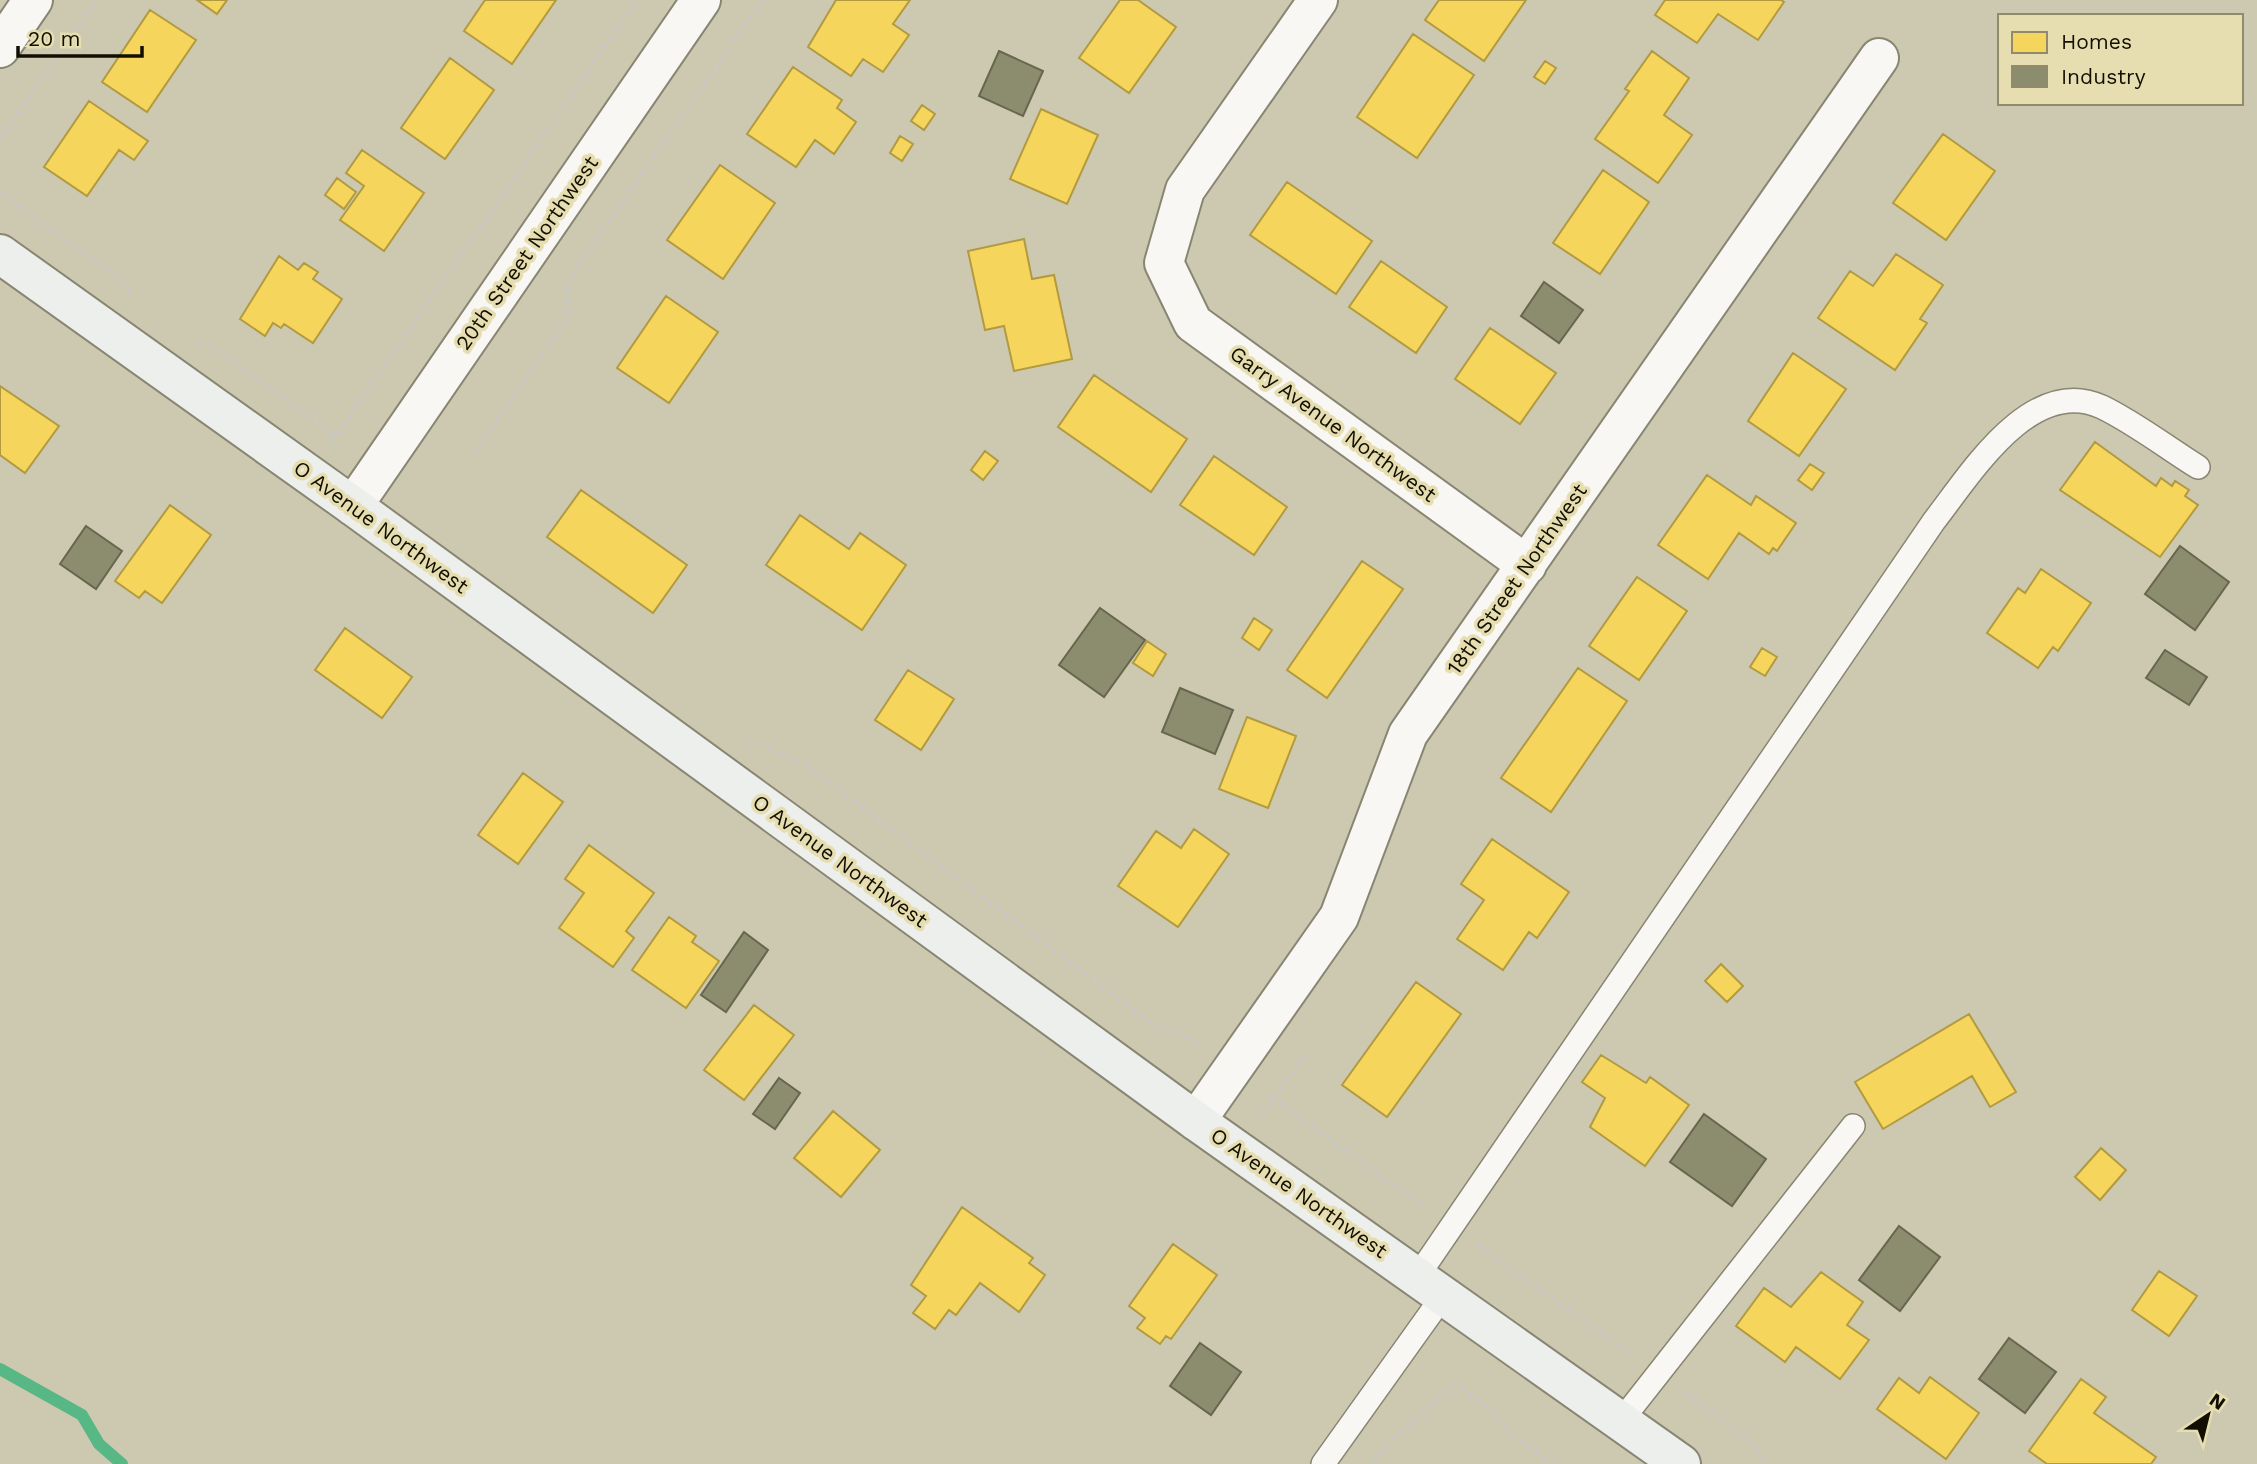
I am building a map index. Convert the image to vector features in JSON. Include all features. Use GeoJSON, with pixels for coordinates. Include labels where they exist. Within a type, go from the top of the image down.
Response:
{"type":"FeatureCollection","features":[{"type":"Feature","properties":{"kind":"street"},"geometry":{"type":"LineString","coordinates":[[0,48],[33,0]]}},
{"type":"Feature","properties":{"kind":"street","name":"20th Street Northwest"},"geometry":{"type":"LineString","coordinates":[[353,506],[701,0]]}},
{"type":"Feature","properties":{"kind":"street","name":"Garry Avenue Northwest"},"geometry":{"type":"LineString","coordinates":[[1318,0],[1185,190],[1164,263],[1193,323],[1527,565]]}},
{"type":"Feature","properties":{"kind":"street","name":"18th Street Northwest"},"geometry":{"type":"LineString","coordinates":[[1196,1121],[1339,918],[1408,734],[1879,58]]}},
{"type":"Feature","properties":{"kind":"street","name":"O Avenue Northwest"},"geometry":{"type":"LineString","coordinates":[[0,254],[353,506],[1196,1121],[1681,1464]]}},
{"type":"Feature","properties":{"kind":"lane"},"geometry":{"type":"LineString","coordinates":[[1323,1464],[1430,1287],[1451,1227],[1934,521],[1992,447],[2030,411],[2067,401],[2100,406],[2198,467]]}},
{"type":"Feature","properties":{"kind":"lane"},"geometry":{"type":"LineString","coordinates":[[1621,1421],[1853,1126]]}},
{"type":"Feature","properties":{"kind":"path"},"geometry":{"type":"LineString","coordinates":[[0,139],[96,0]]}},
{"type":"Feature","properties":{"kind":"path"},"geometry":{"type":"LineString","coordinates":[[325,453],[637,0]]}},
{"type":"Feature","properties":{"kind":"path"},"geometry":{"type":"LineString","coordinates":[[473,454],[566,320],[570,278],[762,0]]}},
{"type":"Feature","properties":{"kind":"path"},"geometry":{"type":"LineString","coordinates":[[0,193],[118,278],[134,300]]}},
{"type":"Feature","properties":{"kind":"path"},"geometry":{"type":"LineString","coordinates":[[195,341],[215,348],[336,436]]}},
{"type":"Feature","properties":{"kind":"path"},"geometry":{"type":"LineString","coordinates":[[741,734],[752,742],[803,763],[1158,1028],[1182,1034],[1209,1052]]}},
{"type":"Feature","properties":{"kind":"path"},"geometry":{"type":"LineString","coordinates":[[1262,1115],[1305,1054]]}},
{"type":"Feature","properties":{"kind":"path"},"geometry":{"type":"LineString","coordinates":[[1260,1088],[1745,1436],[1769,1464]]}},
{"type":"Feature","properties":{"kind":"path"},"geometry":{"type":"LineString","coordinates":[[1374,1464],[1391,1440],[1455,1384],[1489,1407],[1509,1433],[1552,1464]]}},
{"type":"Feature","properties":{"kind":"building: Homes"},"geometry":{"type":"Polygon","coordinates":[[[197,0],[227,0],[217,14],[197,0]]]}},
{"type":"Feature","properties":{"kind":"building: Homes"},"geometry":{"type":"Polygon","coordinates":[[[485,0],[556,0],[512,64],[464,31],[485,0]]]}},
{"type":"Feature","properties":{"kind":"building: Homes"},"geometry":{"type":"Polygon","coordinates":[[[836,0],[910,0],[893,24],[909,35],[883,72],[863,59],[851,76],[808,47],[836,0]]]}},
{"type":"Feature","properties":{"kind":"building: Homes"},"geometry":{"type":"Polygon","coordinates":[[[1120,0],[1138,0],[1176,27],[1129,93],[1079,58],[1120,0]]]}},
{"type":"Feature","properties":{"kind":"building: Homes"},"geometry":{"type":"Polygon","coordinates":[[[1439,0],[1526,0],[1484,61],[1425,20],[1439,0]]]}},
{"type":"Feature","properties":{"kind":"building: Homes"},"geometry":{"type":"Polygon","coordinates":[[[1665,0],[1784,2],[1758,40],[1718,14],[1697,43],[1655,15],[1665,0]]]}},
{"type":"Feature","properties":{"kind":"building: Homes"},"geometry":{"type":"Polygon","coordinates":[[[150,10],[196,40],[147,112],[102,82],[150,10]]]}},
{"type":"Feature","properties":{"kind":"building: Homes"},"geometry":{"type":"Polygon","coordinates":[[[1413,34],[1474,75],[1417,158],[1357,117],[1413,34]]]}},
{"type":"Feature","properties":{"kind":"building: Homes"},"geometry":{"type":"Polygon","coordinates":[[[1652,51],[1689,78],[1664,115],[1692,135],[1658,183],[1595,139],[1629,91],[1625,89],[1652,51]]]}},
{"type":"Feature","properties":{"kind":"building: Homes"},"geometry":{"type":"Polygon","coordinates":[[[450,58],[494,90],[445,159],[401,128],[450,58]]]}},
{"type":"Feature","properties":{"kind":"building: Homes"},"geometry":{"type":"Polygon","coordinates":[[[1545,61],[1556,68],[1545,84],[1534,77],[1545,61]]]}},
{"type":"Feature","properties":{"kind":"building: Homes"},"geometry":{"type":"Polygon","coordinates":[[[793,67],[842,100],[837,108],[856,122],[834,154],[815,140],[796,167],[747,134],[793,67]]]}},
{"type":"Feature","properties":{"kind":"building: Homes"},"geometry":{"type":"Polygon","coordinates":[[[89,101],[148,141],[134,160],[119,150],[87,196],[44,167],[89,101]]]}},
{"type":"Feature","properties":{"kind":"building: Homes"},"geometry":{"type":"Polygon","coordinates":[[[922,105],[935,114],[924,130],[911,121],[922,105]]]}},
{"type":"Feature","properties":{"kind":"building: Homes"},"geometry":{"type":"Polygon","coordinates":[[[1041,109],[1098,135],[1067,204],[1010,179],[1041,109]]]}},
{"type":"Feature","properties":{"kind":"building: Homes"},"geometry":{"type":"Polygon","coordinates":[[[1943,134],[1995,171],[1946,240],[1893,203],[1943,134]]]}},
{"type":"Feature","properties":{"kind":"building: Homes"},"geometry":{"type":"Polygon","coordinates":[[[900,136],[913,144],[902,161],[890,153],[900,136]]]}},
{"type":"Feature","properties":{"kind":"building: Homes"},"geometry":{"type":"Polygon","coordinates":[[[362,150],[424,193],[384,251],[340,220],[364,186],[346,173],[362,150]]]}},
{"type":"Feature","properties":{"kind":"building: Homes"},"geometry":{"type":"Polygon","coordinates":[[[720,165],[775,203],[723,279],[667,240],[720,165]]]}},
{"type":"Feature","properties":{"kind":"building: Homes"},"geometry":{"type":"Polygon","coordinates":[[[1603,170],[1649,202],[1600,274],[1553,243],[1603,170]]]}},
{"type":"Feature","properties":{"kind":"building: Homes"},"geometry":{"type":"Polygon","coordinates":[[[337,178],[356,192],[344,209],[325,195],[337,178]]]}},
{"type":"Feature","properties":{"kind":"building: Homes"},"geometry":{"type":"Polygon","coordinates":[[[1287,182],[1372,241],[1336,294],[1250,235],[1287,182]]]}},
{"type":"Feature","properties":{"kind":"building: Homes"},"geometry":{"type":"Polygon","coordinates":[[[1024,239],[1032,279],[1054,275],[1072,359],[1014,371],[1004,326],[985,330],[968,251],[1024,239]]]}},
{"type":"Feature","properties":{"kind":"building: Homes"},"geometry":{"type":"Polygon","coordinates":[[[1896,254],[1943,285],[1920,319],[1927,323],[1895,370],[1818,318],[1850,271],[1873,286],[1896,254]]]}},
{"type":"Feature","properties":{"kind":"building: Homes"},"geometry":{"type":"Polygon","coordinates":[[[279,256],[298,270],[304,263],[318,272],[313,279],[342,299],[313,343],[284,324],[281,328],[273,323],[265,336],[240,319],[279,256]]]}},
{"type":"Feature","properties":{"kind":"building: Homes"},"geometry":{"type":"Polygon","coordinates":[[[1381,261],[1447,307],[1416,353],[1349,307],[1381,261]]]}},
{"type":"Feature","properties":{"kind":"building: Homes"},"geometry":{"type":"Polygon","coordinates":[[[666,296],[718,332],[669,403],[617,368],[666,296]]]}},
{"type":"Feature","properties":{"kind":"building: Homes"},"geometry":{"type":"Polygon","coordinates":[[[1490,328],[1556,373],[1520,424],[1455,379],[1490,328]]]}},
{"type":"Feature","properties":{"kind":"building: Homes"},"geometry":{"type":"Polygon","coordinates":[[[1793,353],[1846,389],[1799,456],[1748,421],[1793,353]]]}},
{"type":"Feature","properties":{"kind":"building: Homes"},"geometry":{"type":"Polygon","coordinates":[[[1094,375],[1187,439],[1151,492],[1058,427],[1094,375]]]}},
{"type":"Feature","properties":{"kind":"building: Homes"},"geometry":{"type":"Polygon","coordinates":[[[0,386],[59,426],[25,473],[0,455],[0,386]]]}},
{"type":"Feature","properties":{"kind":"building: Homes"},"geometry":{"type":"Polygon","coordinates":[[[2095,442],[2156,486],[2161,478],[2172,486],[2175,481],[2189,490],[2185,496],[2198,505],[2160,557],[2060,490],[2095,442]]]}},
{"type":"Feature","properties":{"kind":"building: Homes"},"geometry":{"type":"Polygon","coordinates":[[[985,451],[998,461],[983,480],[971,470],[985,451]]]}},
{"type":"Feature","properties":{"kind":"building: Homes"},"geometry":{"type":"Polygon","coordinates":[[[1214,456],[1287,507],[1254,555],[1180,505],[1214,456]]]}},
{"type":"Feature","properties":{"kind":"building: Homes"},"geometry":{"type":"Polygon","coordinates":[[[1810,464],[1824,473],[1812,490],[1798,480],[1810,464]]]}},
{"type":"Feature","properties":{"kind":"building: Homes"},"geometry":{"type":"Polygon","coordinates":[[[1707,475],[1751,505],[1756,496],[1796,523],[1777,551],[1773,548],[1769,554],[1739,533],[1708,579],[1658,545],[1707,475]]]}},
{"type":"Feature","properties":{"kind":"building: Homes"},"geometry":{"type":"Polygon","coordinates":[[[581,490],[687,565],[653,613],[547,537],[581,490]]]}},
{"type":"Feature","properties":{"kind":"building: Homes"},"geometry":{"type":"Polygon","coordinates":[[[170,505],[211,535],[162,603],[145,591],[139,598],[115,581],[170,505]]]}},
{"type":"Feature","properties":{"kind":"building: Homes"},"geometry":{"type":"Polygon","coordinates":[[[800,515],[849,549],[860,533],[906,565],[862,630],[766,565],[800,515]]]}},
{"type":"Feature","properties":{"kind":"building: Homes"},"geometry":{"type":"Polygon","coordinates":[[[1362,561],[1403,589],[1327,698],[1287,670],[1362,561]]]}},
{"type":"Feature","properties":{"kind":"building: Homes"},"geometry":{"type":"Polygon","coordinates":[[[2041,569],[2091,603],[2058,651],[2053,647],[2038,668],[1987,633],[2018,588],[2025,593],[2041,569]]]}},
{"type":"Feature","properties":{"kind":"building: Homes"},"geometry":{"type":"Polygon","coordinates":[[[1637,577],[1687,611],[1639,680],[1589,646],[1637,577]]]}},
{"type":"Feature","properties":{"kind":"building: Homes"},"geometry":{"type":"Polygon","coordinates":[[[1254,618],[1272,630],[1259,650],[1242,638],[1254,618]]]}},
{"type":"Feature","properties":{"kind":"building: Homes"},"geometry":{"type":"Polygon","coordinates":[[[345,628],[412,677],[382,718],[315,670],[345,628]]]}},
{"type":"Feature","properties":{"kind":"building: Homes"},"geometry":{"type":"Polygon","coordinates":[[[1147,641],[1166,654],[1153,676],[1133,663],[1147,641]]]}},
{"type":"Feature","properties":{"kind":"building: Homes"},"geometry":{"type":"Polygon","coordinates":[[[1762,648],[1777,657],[1765,676],[1750,667],[1762,648]]]}},
{"type":"Feature","properties":{"kind":"building: Homes"},"geometry":{"type":"Polygon","coordinates":[[[1578,668],[1627,701],[1551,812],[1501,778],[1578,668]]]}},
{"type":"Feature","properties":{"kind":"building: Homes"},"geometry":{"type":"Polygon","coordinates":[[[908,670],[954,699],[921,750],[875,720],[908,670]]]}},
{"type":"Feature","properties":{"kind":"building: Homes"},"geometry":{"type":"Polygon","coordinates":[[[1247,717],[1296,736],[1268,808],[1219,789],[1247,717]]]}},
{"type":"Feature","properties":{"kind":"building: Homes"},"geometry":{"type":"Polygon","coordinates":[[[523,773],[563,802],[518,864],[478,835],[523,773]]]}},
{"type":"Feature","properties":{"kind":"building: Homes"},"geometry":{"type":"Polygon","coordinates":[[[1194,829],[1229,854],[1178,927],[1118,886],[1156,831],[1181,848],[1194,829]]]}},
{"type":"Feature","properties":{"kind":"building: Homes"},"geometry":{"type":"Polygon","coordinates":[[[1492,839],[1569,892],[1537,938],[1529,932],[1503,970],[1457,939],[1484,900],[1461,884],[1492,839]]]}},
{"type":"Feature","properties":{"kind":"building: Homes"},"geometry":{"type":"Polygon","coordinates":[[[589,845],[654,893],[626,931],[634,938],[613,967],[559,928],[584,893],[565,879],[589,845]]]}},
{"type":"Feature","properties":{"kind":"building: Homes"},"geometry":{"type":"Polygon","coordinates":[[[669,917],[696,936],[692,942],[719,961],[686,1008],[632,970],[669,917]]]}},
{"type":"Feature","properties":{"kind":"building: Homes"},"geometry":{"type":"Polygon","coordinates":[[[1721,964],[1743,986],[1727,1002],[1705,981],[1721,964]]]}},
{"type":"Feature","properties":{"kind":"building: Homes"},"geometry":{"type":"Polygon","coordinates":[[[1416,982],[1461,1014],[1387,1117],[1342,1085],[1416,982]]]}},
{"type":"Feature","properties":{"kind":"building: Homes"},"geometry":{"type":"Polygon","coordinates":[[[754,1005],[794,1035],[744,1100],[704,1070],[754,1005]]]}},
{"type":"Feature","properties":{"kind":"building: Homes"},"geometry":{"type":"Polygon","coordinates":[[[1969,1014],[2016,1092],[1990,1107],[1972,1076],[1883,1129],[1855,1082],[1969,1014]]]}},
{"type":"Feature","properties":{"kind":"building: Homes"},"geometry":{"type":"Polygon","coordinates":[[[1601,1055],[1646,1083],[1650,1077],[1689,1105],[1645,1166],[1590,1127],[1605,1098],[1582,1082],[1601,1055]]]}},
{"type":"Feature","properties":{"kind":"building: Homes"},"geometry":{"type":"Polygon","coordinates":[[[833,1111],[880,1150],[841,1197],[794,1158],[833,1111]]]}},
{"type":"Feature","properties":{"kind":"building: Homes"},"geometry":{"type":"Polygon","coordinates":[[[2101,1148],[2126,1170],[2100,1200],[2075,1177],[2101,1148]]]}},
{"type":"Feature","properties":{"kind":"building: Homes"},"geometry":{"type":"Polygon","coordinates":[[[962,1207],[1033,1258],[1029,1263],[1045,1275],[1019,1312],[980,1283],[956,1315],[949,1310],[935,1329],[913,1313],[926,1296],[911,1285],[962,1207]]]}},
{"type":"Feature","properties":{"kind":"building: Homes"},"geometry":{"type":"Polygon","coordinates":[[[1173,1244],[1217,1275],[1171,1339],[1166,1336],[1160,1344],[1137,1328],[1145,1318],[1129,1306],[1173,1244]]]}},
{"type":"Feature","properties":{"kind":"building: Homes"},"geometry":{"type":"Polygon","coordinates":[[[2159,1271],[2197,1296],[2169,1336],[2132,1310],[2159,1271]]]}},
{"type":"Feature","properties":{"kind":"building: Homes"},"geometry":{"type":"Polygon","coordinates":[[[1821,1272],[1863,1302],[1847,1325],[1869,1340],[1840,1379],[1796,1347],[1785,1362],[1736,1326],[1764,1288],[1791,1307],[1821,1272]]]}},
{"type":"Feature","properties":{"kind":"building: Homes"},"geometry":{"type":"Polygon","coordinates":[[[1930,1377],[1979,1413],[1946,1459],[1877,1409],[1899,1378],[1919,1393],[1930,1377]]]}},
{"type":"Feature","properties":{"kind":"building: Homes"},"geometry":{"type":"Polygon","coordinates":[[[2081,1379],[2106,1397],[2094,1413],[2156,1457],[2151,1464],[2047,1464],[2029,1451],[2081,1379]]]}},
{"type":"Feature","properties":{"kind":"building: Industry"},"geometry":{"type":"Polygon","coordinates":[[[999,51],[1043,71],[1023,116],[979,96],[999,51]]]}},
{"type":"Feature","properties":{"kind":"building: Industry"},"geometry":{"type":"Polygon","coordinates":[[[1544,282],[1583,310],[1559,343],[1521,316],[1544,282]]]}},
{"type":"Feature","properties":{"kind":"building: Industry"},"geometry":{"type":"Polygon","coordinates":[[[86,526],[122,551],[96,589],[60,564],[86,526]]]}},
{"type":"Feature","properties":{"kind":"building: Industry"},"geometry":{"type":"Polygon","coordinates":[[[2180,546],[2229,582],[2195,630],[2145,594],[2180,546]]]}},
{"type":"Feature","properties":{"kind":"building: Industry"},"geometry":{"type":"Polygon","coordinates":[[[1100,608],[1145,640],[1104,697],[1059,665],[1100,608]]]}},
{"type":"Feature","properties":{"kind":"building: Industry"},"geometry":{"type":"Polygon","coordinates":[[[2165,650],[2207,677],[2189,705],[2146,678],[2165,650]]]}},
{"type":"Feature","properties":{"kind":"building: Industry"},"geometry":{"type":"Polygon","coordinates":[[[1180,688],[1233,710],[1215,754],[1162,732],[1180,688]]]}},
{"type":"Feature","properties":{"kind":"building: Industry"},"geometry":{"type":"Polygon","coordinates":[[[744,932],[768,950],[726,1012],[701,995],[744,932]]]}},
{"type":"Feature","properties":{"kind":"building: Industry"},"geometry":{"type":"Polygon","coordinates":[[[779,1078],[800,1093],[775,1129],[753,1114],[779,1078]]]}},
{"type":"Feature","properties":{"kind":"building: Industry"},"geometry":{"type":"Polygon","coordinates":[[[1704,1114],[1766,1159],[1732,1206],[1670,1162],[1704,1114]]]}},
{"type":"Feature","properties":{"kind":"building: Industry"},"geometry":{"type":"Polygon","coordinates":[[[1899,1226],[1940,1257],[1900,1311],[1859,1280],[1899,1226]]]}},
{"type":"Feature","properties":{"kind":"building: Industry"},"geometry":{"type":"Polygon","coordinates":[[[2009,1338],[2056,1372],[2025,1413],[1979,1379],[2009,1338]]]}},
{"type":"Feature","properties":{"kind":"building: Industry"},"geometry":{"type":"Polygon","coordinates":[[[1200,1343],[1241,1372],[1211,1415],[1170,1386],[1200,1343]]]}},
{"type":"Feature","properties":{"kind":"waterway"},"geometry":{"type":"LineString","coordinates":[[0,1369],[82,1415],[99,1444],[122,1464]]}}]}
